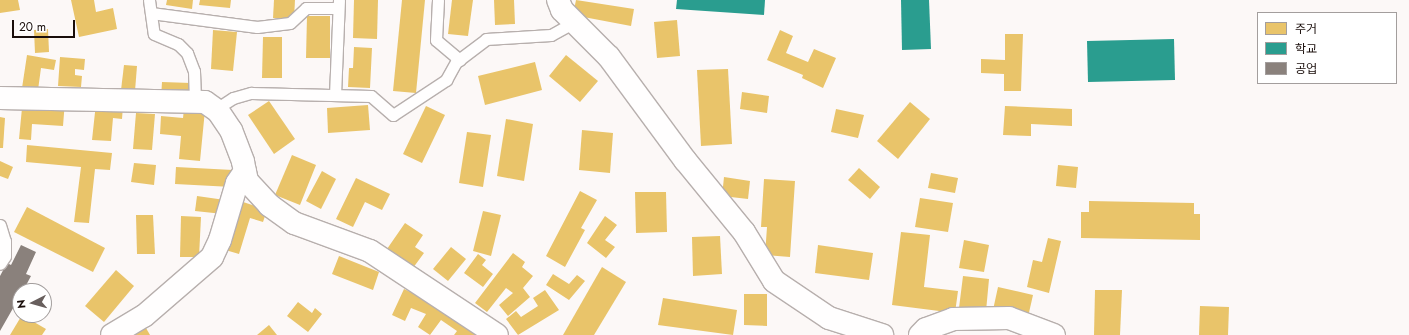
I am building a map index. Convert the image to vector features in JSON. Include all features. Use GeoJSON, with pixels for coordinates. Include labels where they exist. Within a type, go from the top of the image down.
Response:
{"type":"FeatureCollection","features":[{"type":"Feature","properties":{"kind":"street"},"geometry":{"type":"LineString","coordinates":[[558,0],[562,10],[609,57],[685,160],[744,232],[774,281],[829,318],[882,335]]}},
{"type":"Feature","properties":{"kind":"street"},"geometry":{"type":"LineString","coordinates":[[0,98],[205,102],[216,109],[231,130],[245,170],[247,181],[269,205],[294,223],[370,251],[497,335]]}},
{"type":"Feature","properties":{"kind":"street"},"geometry":{"type":"LineString","coordinates":[[112,335],[144,316],[212,257],[220,240],[237,184],[245,170]]}},
{"type":"Feature","properties":{"kind":"street"},"geometry":{"type":"LineString","coordinates":[[920,335],[926,329],[953,319],[1010,318],[1054,335]]}},
{"type":"Feature","properties":{"kind":"lane"},"geometry":{"type":"LineString","coordinates":[[149,0],[154,34],[178,44],[187,53],[194,71],[195,102]]}},
{"type":"Feature","properties":{"kind":"lane"},"geometry":{"type":"LineString","coordinates":[[438,0],[436,40],[460,60]]}},
{"type":"Feature","properties":{"kind":"lane"},"geometry":{"type":"LineString","coordinates":[[151,13],[257,27],[290,23],[306,8],[339,4],[335,95]]}},
{"type":"Feature","properties":{"kind":"lane"},"geometry":{"type":"LineString","coordinates":[[216,109],[233,98],[251,93],[371,96],[393,115],[446,80],[460,60],[486,39],[551,34],[574,22]]}},
{"type":"Feature","properties":{"kind":"lane"},"geometry":{"type":"LineString","coordinates":[[0,225],[6,241],[5,256],[0,264]]}},
{"type":"Feature","properties":{"kind":"building: 주거"},"geometry":{"type":"Polygon","coordinates":[[[0,0],[18,0],[20,10],[0,13],[0,0]]]}},
{"type":"Feature","properties":{"kind":"building: 주거"},"geometry":{"type":"Polygon","coordinates":[[[71,0],[94,0],[96,12],[113,8],[117,29],[79,37],[71,0]]]}},
{"type":"Feature","properties":{"kind":"building: 주거"},"geometry":{"type":"Polygon","coordinates":[[[167,0],[193,0],[192,9],[166,5],[167,0]]]}},
{"type":"Feature","properties":{"kind":"building: 주거"},"geometry":{"type":"Polygon","coordinates":[[[200,0],[231,0],[230,8],[199,5],[200,0]]]}},
{"type":"Feature","properties":{"kind":"building: 주거"},"geometry":{"type":"Polygon","coordinates":[[[274,0],[295,0],[294,19],[273,18],[274,0]]]}},
{"type":"Feature","properties":{"kind":"building: 주거"},"geometry":{"type":"Polygon","coordinates":[[[354,0],[378,0],[377,39],[353,38],[354,0]]]}},
{"type":"Feature","properties":{"kind":"building: 주거"},"geometry":{"type":"Polygon","coordinates":[[[402,0],[425,0],[416,93],[393,91],[402,0]]]}},
{"type":"Feature","properties":{"kind":"building: 주거"},"geometry":{"type":"Polygon","coordinates":[[[452,0],[473,0],[468,36],[448,34],[452,0]]]}},
{"type":"Feature","properties":{"kind":"building: 주거"},"geometry":{"type":"Polygon","coordinates":[[[494,0],[514,0],[515,24],[495,25],[494,0]]]}},
{"type":"Feature","properties":{"kind":"building: 주거"},"geometry":{"type":"Polygon","coordinates":[[[576,0],[634,9],[631,26],[573,15],[576,0]]]}},
{"type":"Feature","properties":{"kind":"building: 주거"},"geometry":{"type":"Polygon","coordinates":[[[307,16],[330,16],[330,58],[306,58],[307,16]]]}},
{"type":"Feature","properties":{"kind":"building: 주거"},"geometry":{"type":"Polygon","coordinates":[[[677,20],[680,56],[657,58],[654,22],[677,20]]]}},
{"type":"Feature","properties":{"kind":"building: 주거"},"geometry":{"type":"Polygon","coordinates":[[[48,29],[49,52],[35,53],[34,30],[48,29]]]}},
{"type":"Feature","properties":{"kind":"building: 주거"},"geometry":{"type":"Polygon","coordinates":[[[213,30],[237,32],[233,71],[211,69],[213,30]]]}},
{"type":"Feature","properties":{"kind":"building: 주거"},"geometry":{"type":"Polygon","coordinates":[[[780,30],[793,36],[786,53],[808,62],[814,49],[836,58],[823,88],[802,78],[803,75],[767,60],[780,30]]]}},
{"type":"Feature","properties":{"kind":"building: 주거"},"geometry":{"type":"Polygon","coordinates":[[[1005,34],[1023,34],[1021,91],[1004,91],[1004,74],[981,73],[981,59],[1005,60],[1005,34]]]}},
{"type":"Feature","properties":{"kind":"building: 주거"},"geometry":{"type":"Polygon","coordinates":[[[263,37],[282,37],[282,78],[262,78],[263,37]]]}},
{"type":"Feature","properties":{"kind":"building: 주거"},"geometry":{"type":"Polygon","coordinates":[[[354,47],[372,48],[370,88],[348,87],[349,68],[353,68],[354,47]]]}},
{"type":"Feature","properties":{"kind":"building: 주거"},"geometry":{"type":"Polygon","coordinates":[[[27,55],[56,60],[54,70],[41,68],[38,90],[22,88],[27,55]]]}},
{"type":"Feature","properties":{"kind":"building: 주거"},"geometry":{"type":"Polygon","coordinates":[[[566,55],[598,81],[580,102],[549,76],[566,55]]]}},
{"type":"Feature","properties":{"kind":"building: 주거"},"geometry":{"type":"Polygon","coordinates":[[[60,57],[85,59],[84,70],[75,69],[75,75],[82,76],[81,87],[58,86],[60,57]]]}},
{"type":"Feature","properties":{"kind":"building: 주거"},"geometry":{"type":"Polygon","coordinates":[[[535,62],[542,90],[485,105],[478,76],[535,62]]]}},
{"type":"Feature","properties":{"kind":"building: 주거"},"geometry":{"type":"Polygon","coordinates":[[[124,65],[137,66],[135,91],[121,90],[124,65]]]}},
{"type":"Feature","properties":{"kind":"building: 주거"},"geometry":{"type":"Polygon","coordinates":[[[728,69],[732,144],[701,146],[697,70],[728,69]]]}},
{"type":"Feature","properties":{"kind":"building: 주거"},"geometry":{"type":"Polygon","coordinates":[[[162,82],[191,83],[191,99],[161,98],[162,82]]]}},
{"type":"Feature","properties":{"kind":"building: 주거"},"geometry":{"type":"Polygon","coordinates":[[[742,92],[769,96],[767,113],[740,109],[742,92]]]}},
{"type":"Feature","properties":{"kind":"building: 주거"},"geometry":{"type":"Polygon","coordinates":[[[65,101],[63,126],[32,124],[31,140],[19,139],[22,108],[65,101]]]}},
{"type":"Feature","properties":{"kind":"building: 주거"},"geometry":{"type":"Polygon","coordinates":[[[269,101],[295,139],[274,154],[248,115],[269,101]]]}},
{"type":"Feature","properties":{"kind":"building: 주거"},"geometry":{"type":"Polygon","coordinates":[[[910,102],[930,119],[898,159],[877,141],[910,102]]]}},
{"type":"Feature","properties":{"kind":"building: 주거"},"geometry":{"type":"Polygon","coordinates":[[[96,103],[123,106],[122,119],[113,118],[111,141],[92,140],[96,103]]]}},
{"type":"Feature","properties":{"kind":"building: 주거"},"geometry":{"type":"Polygon","coordinates":[[[368,105],[370,130],[328,133],[327,108],[368,105]]]}},
{"type":"Feature","properties":{"kind":"building: 주거"},"geometry":{"type":"Polygon","coordinates":[[[426,106],[445,115],[422,163],[403,154],[426,106]]]}},
{"type":"Feature","properties":{"kind":"building: 주거"},"geometry":{"type":"Polygon","coordinates":[[[1005,106],[1072,109],[1072,126],[1031,124],[1031,136],[1003,135],[1005,106]]]}},
{"type":"Feature","properties":{"kind":"building: 주거"},"geometry":{"type":"Polygon","coordinates":[[[184,109],[205,110],[200,161],[179,159],[181,136],[160,134],[161,116],[183,118],[184,109]]]}},
{"type":"Feature","properties":{"kind":"building: 주거"},"geometry":{"type":"Polygon","coordinates":[[[836,109],[864,115],[858,138],[831,132],[836,109]]]}},
{"type":"Feature","properties":{"kind":"building: 주거"},"geometry":{"type":"Polygon","coordinates":[[[136,113],[155,114],[152,150],[133,149],[136,113]]]}},
{"type":"Feature","properties":{"kind":"building: 주거"},"geometry":{"type":"Polygon","coordinates":[[[0,117],[5,118],[3,148],[0,148],[0,117]]]}},
{"type":"Feature","properties":{"kind":"building: 주거"},"geometry":{"type":"Polygon","coordinates":[[[506,119],[533,124],[524,181],[497,176],[506,119]]]}},
{"type":"Feature","properties":{"kind":"building: 주거"},"geometry":{"type":"Polygon","coordinates":[[[582,130],[613,133],[610,173],[579,170],[582,130]]]}},
{"type":"Feature","properties":{"kind":"building: 주거"},"geometry":{"type":"Polygon","coordinates":[[[467,132],[491,135],[483,187],[459,183],[467,132]]]}},
{"type":"Feature","properties":{"kind":"building: 주거"},"geometry":{"type":"Polygon","coordinates":[[[27,145],[112,153],[110,170],[95,169],[89,223],[74,222],[81,167],[26,162],[27,145]]]}},
{"type":"Feature","properties":{"kind":"building: 주거"},"geometry":{"type":"Polygon","coordinates":[[[292,155],[316,165],[300,205],[275,195],[292,155]]]}},
{"type":"Feature","properties":{"kind":"building: 주거"},"geometry":{"type":"Polygon","coordinates":[[[0,161],[13,167],[8,179],[0,176],[0,161]]]}},
{"type":"Feature","properties":{"kind":"building: 주거"},"geometry":{"type":"Polygon","coordinates":[[[134,163],[156,165],[154,185],[131,182],[134,163]]]}},
{"type":"Feature","properties":{"kind":"building: 주거"},"geometry":{"type":"Polygon","coordinates":[[[1058,165],[1078,167],[1076,188],[1056,186],[1058,165]]]}},
{"type":"Feature","properties":{"kind":"building: 주거"},"geometry":{"type":"Polygon","coordinates":[[[176,167],[233,170],[232,187],[175,184],[176,167]]]}},
{"type":"Feature","properties":{"kind":"building: 주거"},"geometry":{"type":"Polygon","coordinates":[[[859,168],[880,187],[870,199],[848,180],[859,168]]]}},
{"type":"Feature","properties":{"kind":"building: 주거"},"geometry":{"type":"Polygon","coordinates":[[[322,171],[336,179],[321,209],[306,201],[322,171]]]}},
{"type":"Feature","properties":{"kind":"building: 주거"},"geometry":{"type":"Polygon","coordinates":[[[931,173],[958,178],[955,193],[928,188],[931,173]]]}},
{"type":"Feature","properties":{"kind":"building: 주거"},"geometry":{"type":"Polygon","coordinates":[[[724,177],[750,181],[748,199],[722,196],[724,177]]]}},
{"type":"Feature","properties":{"kind":"building: 주거"},"geometry":{"type":"Polygon","coordinates":[[[356,178],[390,194],[382,210],[365,202],[353,227],[336,219],[356,178]]]}},
{"type":"Feature","properties":{"kind":"building: 주거"},"geometry":{"type":"Polygon","coordinates":[[[764,179],[795,181],[790,257],[765,255],[767,227],[761,227],[764,179]]]}},
{"type":"Feature","properties":{"kind":"building: 주거"},"geometry":{"type":"Polygon","coordinates":[[[580,191],[597,200],[581,228],[585,230],[565,267],[546,256],[580,191]]]}},
{"type":"Feature","properties":{"kind":"building: 주거"},"geometry":{"type":"Polygon","coordinates":[[[635,192],[666,192],[667,232],[636,233],[635,192]]]}},
{"type":"Feature","properties":{"kind":"building: 주거"},"geometry":{"type":"Polygon","coordinates":[[[197,196],[225,200],[223,214],[195,211],[197,196]]]}},
{"type":"Feature","properties":{"kind":"building: 주거"},"geometry":{"type":"Polygon","coordinates":[[[920,198],[953,203],[948,232],[915,227],[920,198]]]}},
{"type":"Feature","properties":{"kind":"building: 주거"},"geometry":{"type":"Polygon","coordinates":[[[237,200],[267,210],[263,222],[250,218],[239,254],[222,249],[237,200]]]}},
{"type":"Feature","properties":{"kind":"building: 주거"},"geometry":{"type":"Polygon","coordinates":[[[1089,201],[1194,203],[1194,214],[1200,214],[1200,240],[1081,238],[1081,212],[1089,212],[1089,201]]]}},
{"type":"Feature","properties":{"kind":"building: 주거"},"geometry":{"type":"Polygon","coordinates":[[[27,207],[105,248],[93,272],[14,232],[27,207]]]}},
{"type":"Feature","properties":{"kind":"building: 주거"},"geometry":{"type":"Polygon","coordinates":[[[483,211],[501,215],[491,256],[473,251],[483,211]]]}},
{"type":"Feature","properties":{"kind":"building: 주거"},"geometry":{"type":"Polygon","coordinates":[[[136,215],[153,215],[155,254],[137,254],[136,215]]]}},
{"type":"Feature","properties":{"kind":"building: 주거"},"geometry":{"type":"Polygon","coordinates":[[[181,216],[201,217],[199,257],[180,257],[181,216]]]}},
{"type":"Feature","properties":{"kind":"building: 주거"},"geometry":{"type":"Polygon","coordinates":[[[605,216],[617,225],[605,240],[615,247],[606,258],[587,243],[605,216]]]}},
{"type":"Feature","properties":{"kind":"building: 주거"},"geometry":{"type":"Polygon","coordinates":[[[405,223],[423,235],[415,247],[424,253],[413,268],[387,249],[405,223]]]}},
{"type":"Feature","properties":{"kind":"building: 주거"},"geometry":{"type":"Polygon","coordinates":[[[901,232],[930,235],[924,287],[958,291],[955,313],[892,305],[901,232]]]}},
{"type":"Feature","properties":{"kind":"building: 주거"},"geometry":{"type":"Polygon","coordinates":[[[720,236],[722,274],[693,276],[692,237],[720,236]]]}},
{"type":"Feature","properties":{"kind":"building: 주거"},"geometry":{"type":"Polygon","coordinates":[[[1048,238],[1061,241],[1049,293],[1027,287],[1033,260],[1042,262],[1048,238]]]}},
{"type":"Feature","properties":{"kind":"building: 주거"},"geometry":{"type":"Polygon","coordinates":[[[964,240],[989,245],[984,272],[959,268],[964,240]]]}},
{"type":"Feature","properties":{"kind":"building: 주거"},"geometry":{"type":"Polygon","coordinates":[[[818,245],[873,253],[869,280],[815,273],[818,245]]]}},
{"type":"Feature","properties":{"kind":"building: 주거"},"geometry":{"type":"Polygon","coordinates":[[[451,247],[466,259],[448,281],[433,269],[451,247]]]}},
{"type":"Feature","properties":{"kind":"building: 주거"},"geometry":{"type":"Polygon","coordinates":[[[513,253],[525,262],[522,267],[533,276],[523,288],[530,297],[508,316],[499,305],[513,293],[506,288],[487,312],[475,303],[513,253]]]}},
{"type":"Feature","properties":{"kind":"building: 주거"},"geometry":{"type":"Polygon","coordinates":[[[478,254],[486,260],[482,265],[493,274],[483,287],[464,273],[478,254]]]}},
{"type":"Feature","properties":{"kind":"building: 주거"},"geometry":{"type":"Polygon","coordinates":[[[339,256],[379,272],[373,290],[332,274],[339,256]]]}},
{"type":"Feature","properties":{"kind":"building: 주거"},"geometry":{"type":"Polygon","coordinates":[[[602,267],[626,282],[594,335],[563,335],[602,267]]]}},
{"type":"Feature","properties":{"kind":"building: 주거"},"geometry":{"type":"Polygon","coordinates":[[[116,270],[134,286],[104,322],[85,306],[116,270]]]}},
{"type":"Feature","properties":{"kind":"building: 주거"},"geometry":{"type":"Polygon","coordinates":[[[553,274],[569,284],[577,275],[585,281],[569,300],[546,285],[553,274]]]}},
{"type":"Feature","properties":{"kind":"building: 주거"},"geometry":{"type":"Polygon","coordinates":[[[963,276],[989,279],[986,311],[959,308],[963,276]]]}},
{"type":"Feature","properties":{"kind":"building: 주거"},"geometry":{"type":"Polygon","coordinates":[[[998,287],[1033,295],[1028,317],[993,310],[998,287]]]}},
{"type":"Feature","properties":{"kind":"building: 주거"},"geometry":{"type":"Polygon","coordinates":[[[404,289],[434,303],[478,335],[454,335],[457,331],[441,320],[430,335],[418,327],[426,314],[411,308],[405,321],[392,315],[404,289]]]}},
{"type":"Feature","properties":{"kind":"building: 주거"},"geometry":{"type":"Polygon","coordinates":[[[545,290],[559,310],[518,335],[506,319],[516,311],[521,317],[538,306],[533,298],[545,290]]]}},
{"type":"Feature","properties":{"kind":"building: 주거"},"geometry":{"type":"Polygon","coordinates":[[[1095,290],[1122,290],[1120,335],[1094,335],[1095,290]]]}},
{"type":"Feature","properties":{"kind":"building: 주거"},"geometry":{"type":"Polygon","coordinates":[[[744,294],[767,294],[767,326],[744,325],[744,294]]]}},
{"type":"Feature","properties":{"kind":"building: 주거"},"geometry":{"type":"Polygon","coordinates":[[[663,298],[737,310],[733,335],[658,325],[663,298]]]}},
{"type":"Feature","properties":{"kind":"building: 주거"},"geometry":{"type":"Polygon","coordinates":[[[298,302],[312,313],[315,308],[322,314],[308,332],[287,316],[298,302]]]}},
{"type":"Feature","properties":{"kind":"building: 주거"},"geometry":{"type":"Polygon","coordinates":[[[1200,306],[1229,307],[1228,335],[1199,335],[1200,306]]]}},
{"type":"Feature","properties":{"kind":"building: 주거"},"geometry":{"type":"Polygon","coordinates":[[[17,323],[36,323],[46,329],[42,335],[10,335],[17,323]]]}},
{"type":"Feature","properties":{"kind":"building: 주거"},"geometry":{"type":"Polygon","coordinates":[[[269,325],[277,335],[257,335],[269,325]]]}},
{"type":"Feature","properties":{"kind":"building: 주거"},"geometry":{"type":"Polygon","coordinates":[[[146,328],[150,335],[134,335],[146,328]]]}},
{"type":"Feature","properties":{"kind":"building: 학교"},"geometry":{"type":"Polygon","coordinates":[[[677,0],[765,0],[764,15],[676,9],[677,0]]]}},
{"type":"Feature","properties":{"kind":"building: 학교"},"geometry":{"type":"Polygon","coordinates":[[[901,0],[929,0],[931,49],[902,50],[901,0]]]}},
{"type":"Feature","properties":{"kind":"building: 학교"},"geometry":{"type":"Polygon","coordinates":[[[1174,39],[1175,80],[1088,82],[1087,41],[1174,39]]]}},
{"type":"Feature","properties":{"kind":"building: 공업"},"geometry":{"type":"Polygon","coordinates":[[[21,245],[36,252],[26,274],[31,276],[27,283],[12,283],[12,310],[0,331],[0,276],[7,263],[11,265],[21,245]]]}}]}
